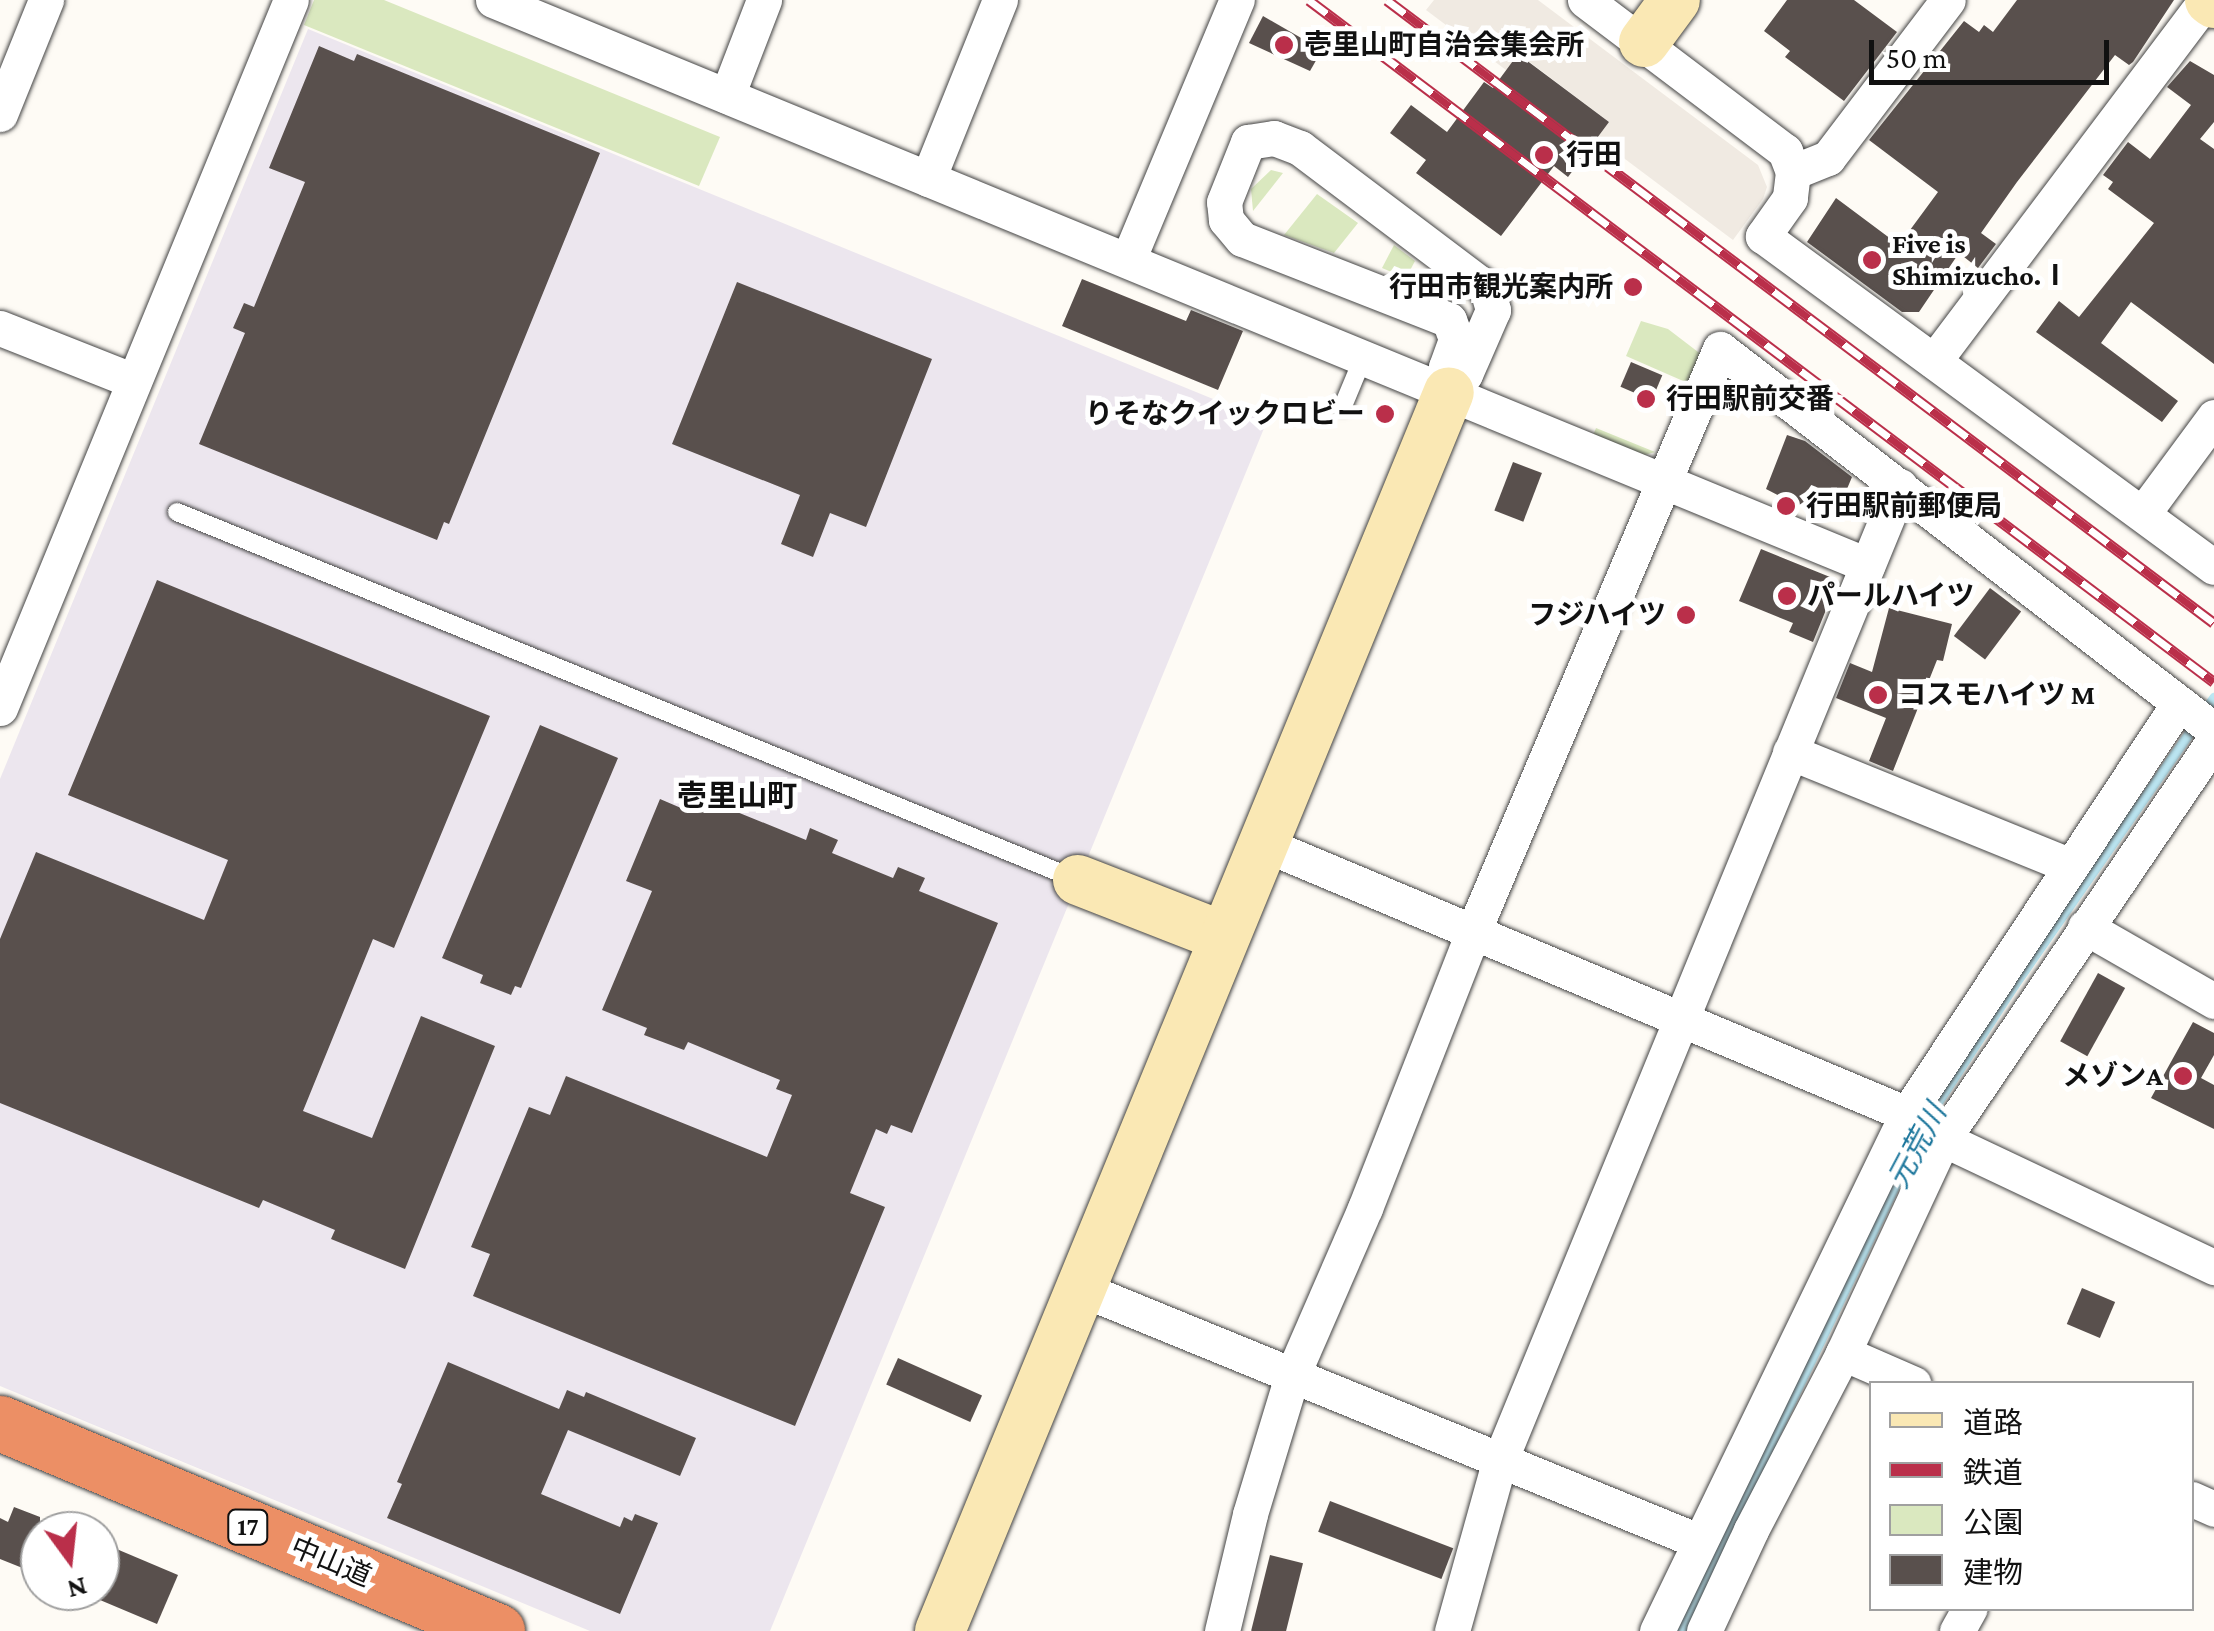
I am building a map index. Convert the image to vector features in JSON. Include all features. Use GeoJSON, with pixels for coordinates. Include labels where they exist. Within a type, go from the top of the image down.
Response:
{"type":"FeatureCollection","features":[{"type":"Feature","properties":{"kind":"highway","name":"中山道"},"geometry":{"type":"LineString","coordinates":[[0,1423],[497,1631]]}},
{"type":"Feature","properties":{"kind":"highway","name":"中山道"},"geometry":{"type":"LineString","coordinates":[[0,1461],[414,1631]]}},
{"type":"Feature","properties":{"kind":"main road"},"geometry":{"type":"LineString","coordinates":[[1644,42],[1676,0]]}},
{"type":"Feature","properties":{"kind":"main road"},"geometry":{"type":"LineString","coordinates":[[940,1631],[1084,1290],[1448,392]]}},
{"type":"Feature","properties":{"kind":"main road"},"geometry":{"type":"LineString","coordinates":[[1078,880],[1224,937]]}},
{"type":"Feature","properties":{"kind":"street"},"geometry":{"type":"LineString","coordinates":[[0,114],[46,0]]}},
{"type":"Feature","properties":{"kind":"street"},"geometry":{"type":"LineString","coordinates":[[0,708],[290,0]]}},
{"type":"Feature","properties":{"kind":"street"},"geometry":{"type":"LineString","coordinates":[[727,96],[764,0]]}},
{"type":"Feature","properties":{"kind":"street"},"geometry":{"type":"LineString","coordinates":[[928,179],[1000,0]]}},
{"type":"Feature","properties":{"kind":"street"},"geometry":{"type":"LineString","coordinates":[[1128,260],[1237,0]]}},
{"type":"Feature","properties":{"kind":"street"},"geometry":{"type":"LineString","coordinates":[[1585,0],[1785,151],[1793,172],[1790,198],[1763,236],[2214,566]]}},
{"type":"Feature","properties":{"kind":"street"},"geometry":{"type":"LineString","coordinates":[[1793,172],[1828,158],[1948,0]]}},
{"type":"Feature","properties":{"kind":"street"},"geometry":{"type":"LineString","coordinates":[[1934,361],[2210,1]]}},
{"type":"Feature","properties":{"kind":"street"},"geometry":{"type":"LineString","coordinates":[[513,4],[727,96],[1867,565]]}},
{"type":"Feature","properties":{"kind":"street"},"geometry":{"type":"LineString","coordinates":[[1274,138],[1300,148],[1487,289],[1493,310],[1466,374],[1448,392],[1446,367],[1456,339],[1449,320],[1242,238],[1226,220],[1224,202],[1248,142],[1274,138]]}},
{"type":"Feature","properties":{"kind":"street"},"geometry":{"type":"LineString","coordinates":[[0,328],[134,381]]}},
{"type":"Feature","properties":{"kind":"street"},"geometry":{"type":"LineString","coordinates":[[1222,1631],[1250,1514],[1292,1376],[1365,1208],[1473,932],[1720,349],[2214,730]]}},
{"type":"Feature","properties":{"kind":"street"},"geometry":{"type":"LineString","coordinates":[[2144,512],[2214,416]]}},
{"type":"Feature","properties":{"kind":"street"},"geometry":{"type":"LineString","coordinates":[[1452,1631],[1499,1462],[1900,486]]}},
{"type":"Feature","properties":{"kind":"street"},"geometry":{"type":"LineString","coordinates":[[1658,1631],[1698,1541],[1804,1335],[1907,1114],[2179,703]]}},
{"type":"Feature","properties":{"kind":"street"},"geometry":{"type":"LineString","coordinates":[[1704,1631],[1750,1530],[1843,1353],[1943,1139],[2084,926],[2214,740]]}},
{"type":"Feature","properties":{"kind":"street"},"geometry":{"type":"LineString","coordinates":[[1790,752],[2071,866]]}},
{"type":"Feature","properties":{"kind":"street"},"geometry":{"type":"LineString","coordinates":[[1266,845],[1907,1114],[1943,1139],[2214,1267]]}},
{"type":"Feature","properties":{"kind":"street"},"geometry":{"type":"LineString","coordinates":[[2084,926],[2214,1001]]}},
{"type":"Feature","properties":{"kind":"street"},"geometry":{"type":"LineString","coordinates":[[1084,1290],[1698,1541]]}},
{"type":"Feature","properties":{"kind":"street"},"geometry":{"type":"LineString","coordinates":[[1843,1353],[1907,1381]]}},
{"type":"Feature","properties":{"kind":"lane"},"geometry":{"type":"LineString","coordinates":[[1344,406],[1364,358]]}},
{"type":"Feature","properties":{"kind":"lane"},"geometry":{"type":"LineString","coordinates":[[177,512],[1078,880]]}},
{"type":"Feature","properties":{"kind":"shaded area"},"geometry":{"type":"Polygon","coordinates":[[[1434,0],[1538,0],[1758,165],[1767,187],[1763,199],[1733,240],[1597,138],[1609,122],[1519,54],[1506,70],[1426,10],[1434,0]]]}},
{"type":"Feature","properties":{"kind":"shaded area"},"geometry":{"type":"Polygon","coordinates":[[[308,29],[1267,421],[770,1631],[590,1631],[0,1386],[0,779],[308,29]]]}},
{"type":"Feature","properties":{"kind":"green space"},"geometry":{"type":"Polygon","coordinates":[[[314,0],[384,0],[720,137],[699,186],[304,25],[314,0]]]}},
{"type":"Feature","properties":{"kind":"green space"},"geometry":{"type":"Polygon","coordinates":[[[1271,170],[1283,173],[1253,211],[1251,189],[1271,170]]]}},
{"type":"Feature","properties":{"kind":"green space"},"geometry":{"type":"Polygon","coordinates":[[[1317,194],[1358,223],[1334,253],[1284,235],[1317,194]]]}},
{"type":"Feature","properties":{"kind":"green space"},"geometry":{"type":"Polygon","coordinates":[[[1394,245],[1415,261],[1406,278],[1382,268],[1394,245]]]}},
{"type":"Feature","properties":{"kind":"green space"},"geometry":{"type":"Polygon","coordinates":[[[1641,321],[1668,329],[1702,355],[1690,384],[1626,356],[1641,321]]]}},
{"type":"Feature","properties":{"kind":"green space"},"geometry":{"type":"Polygon","coordinates":[[[1596,428],[1655,452],[1638,457],[1592,438],[1596,428]]]}},
{"type":"Feature","properties":{"kind":"building"},"geometry":{"type":"Polygon","coordinates":[[[1787,0],[1854,0],[1897,32],[1844,101],[1785,57],[1790,51],[1764,31],[1787,0]]]}},
{"type":"Feature","properties":{"kind":"building"},"geometry":{"type":"Polygon","coordinates":[[[2017,0],[2174,0],[2133,62],[2129,65],[2115,55],[2017,182],[1981,233],[1996,244],[1978,268],[1959,253],[1919,312],[1902,312],[1807,242],[1836,198],[1899,245],[1938,192],[1869,140],[1964,21],[1979,32],[1984,25],[1993,32],[2017,0]]]}},
{"type":"Feature","properties":{"kind":"building","name":"壱里山町自治会集会所"},"geometry":{"type":"Polygon","coordinates":[[[1263,16],[1322,50],[1310,71],[1249,43],[1263,16]]]}},
{"type":"Feature","properties":{"kind":"building"},"geometry":{"type":"Polygon","coordinates":[[[319,46],[354,61],[357,54],[600,153],[449,524],[444,522],[437,540],[199,444],[245,333],[233,328],[244,303],[254,307],[305,182],[269,168],[319,46]]]}},
{"type":"Feature","properties":{"kind":"building"},"geometry":{"type":"Polygon","coordinates":[[[1518,54],[1609,122],[1568,177],[1554,166],[1501,236],[1416,173],[1426,160],[1390,133],[1411,105],[1447,132],[1484,82],[1493,88],[1518,54]]]}},
{"type":"Feature","properties":{"kind":"building"},"geometry":{"type":"Polygon","coordinates":[[[2190,61],[2214,75],[2214,122],[2200,139],[2214,149],[2214,364],[2131,302],[2101,343],[2178,401],[2162,422],[2036,332],[2059,301],[2079,317],[2154,223],[2108,189],[2113,182],[2103,175],[2128,142],[2150,159],[2191,105],[2167,87],[2190,61]]]}},
{"type":"Feature","properties":{"kind":"building"},"geometry":{"type":"Polygon","coordinates":[[[1082,279],[1186,321],[1191,310],[1243,331],[1218,390],[1062,326],[1082,279]]]}},
{"type":"Feature","properties":{"kind":"building"},"geometry":{"type":"Polygon","coordinates":[[[737,282],[932,359],[866,527],[830,513],[813,557],[781,544],[800,495],[672,444],[737,282]]]}},
{"type":"Feature","properties":{"kind":"building"},"geometry":{"type":"Polygon","coordinates":[[[1631,362],[1662,375],[1652,400],[1620,387],[1631,362]]]}},
{"type":"Feature","properties":{"kind":"building"},"geometry":{"type":"Polygon","coordinates":[[[1787,435],[1805,441],[1852,477],[1839,508],[1820,501],[1815,514],[1766,489],[1787,435]]]}},
{"type":"Feature","properties":{"kind":"building"},"geometry":{"type":"Polygon","coordinates":[[[1513,462],[1542,473],[1523,522],[1494,511],[1513,462]]]}},
{"type":"Feature","properties":{"kind":"building","name":"パールハイツ"},"geometry":{"type":"Polygon","coordinates":[[[1761,549],[1830,577],[1834,590],[1813,642],[1789,632],[1793,623],[1739,601],[1761,549]]]}},
{"type":"Feature","properties":{"kind":"building"},"geometry":{"type":"Polygon","coordinates":[[[157,580],[490,716],[394,948],[373,939],[303,1111],[372,1138],[421,1016],[495,1046],[405,1269],[331,1239],[335,1230],[263,1200],[259,1208],[0,1103],[0,939],[36,852],[204,920],[228,860],[68,795],[157,580]]]}},
{"type":"Feature","properties":{"kind":"building"},"geometry":{"type":"Polygon","coordinates":[[[1990,588],[2021,611],[1985,659],[1954,636],[1990,588]]]}},
{"type":"Feature","properties":{"kind":"building"},"geometry":{"type":"Polygon","coordinates":[[[1889,608],[1952,624],[1943,661],[1937,660],[1893,771],[1869,761],[1886,718],[1836,698],[1850,663],[1872,672],[1889,608]]]}},
{"type":"Feature","properties":{"kind":"building"},"geometry":{"type":"Polygon","coordinates":[[[540,725],[618,758],[521,988],[515,986],[511,995],[480,983],[483,975],[442,958],[540,725]]]}},
{"type":"Feature","properties":{"kind":"building"},"geometry":{"type":"Polygon","coordinates":[[[688,792],[806,840],[810,828],[838,840],[832,853],[893,878],[898,867],[925,878],[919,891],[998,923],[912,1133],[891,1125],[887,1134],[876,1129],[850,1193],[885,1207],[795,1426],[473,1296],[490,1254],[471,1247],[529,1107],[550,1115],[566,1076],[767,1157],[792,1095],[776,1089],[780,1080],[688,1042],[684,1050],[644,1035],[647,1028],[602,1010],[652,891],[626,881],[660,799],[681,808],[688,792]]]}},
{"type":"Feature","properties":{"kind":"building"},"geometry":{"type":"Polygon","coordinates":[[[2098,973],[2125,988],[2087,1056],[2060,1041],[2098,973]]]}},
{"type":"Feature","properties":{"kind":"building","name":"メゾンA"},"geometry":{"type":"Polygon","coordinates":[[[2193,1022],[2214,1033],[2214,1055],[2201,1078],[2214,1085],[2214,1129],[2151,1098],[2193,1022]]]}},
{"type":"Feature","properties":{"kind":"building"},"geometry":{"type":"Polygon","coordinates":[[[2082,1288],[2115,1302],[2100,1338],[2067,1324],[2082,1288]]]}},
{"type":"Feature","properties":{"kind":"building"},"geometry":{"type":"Polygon","coordinates":[[[898,1358],[982,1395],[970,1422],[886,1384],[898,1358]]]}},
{"type":"Feature","properties":{"kind":"building"},"geometry":{"type":"Polygon","coordinates":[[[448,1362],[559,1409],[567,1390],[584,1397],[586,1392],[696,1438],[680,1476],[568,1430],[541,1494],[620,1527],[624,1517],[632,1521],[635,1514],[658,1523],[620,1614],[387,1518],[402,1484],[397,1482],[448,1362]]]}},
{"type":"Feature","properties":{"kind":"building"},"geometry":{"type":"Polygon","coordinates":[[[1330,1501],[1453,1548],[1441,1579],[1318,1532],[1330,1501]]]}},
{"type":"Feature","properties":{"kind":"building"},"geometry":{"type":"Polygon","coordinates":[[[14,1507],[24,1511],[20,1511],[20,1567],[0,1559],[0,1518],[8,1522],[14,1507]]]}},
{"type":"Feature","properties":{"kind":"building"},"geometry":{"type":"Polygon","coordinates":[[[120,1550],[178,1575],[157,1624],[120,1608],[120,1550]]]}},
{"type":"Feature","properties":{"kind":"building"},"geometry":{"type":"Polygon","coordinates":[[[1270,1555],[1303,1563],[1286,1631],[1251,1631],[1270,1555]]]}},
{"type":"Feature","properties":{"kind":"waterway","name":"元荒川"},"geometry":{"type":"LineString","coordinates":[[1681,1631],[1928,1118],[2014,986],[2214,698]]}},
{"type":"Feature","properties":{"kind":"railway"},"geometry":{"type":"LineString","coordinates":[[1309,0],[2214,682]]}},
{"type":"Feature","properties":{"kind":"railway"},"geometry":{"type":"LineString","coordinates":[[1387,0],[2214,623]]}},
{"type":"Feature","properties":{"kind":"place","name":"壱里山町自治会集会所"},"geometry":{"type":"Point","coordinates":[1284,45]}},
{"type":"Feature","properties":{"kind":"place","name":"行田"},"geometry":{"type":"Point","coordinates":[1544,155]}},
{"type":"Feature","properties":{"kind":"place","name":"Five is Shimizucho.Ⅰ"},"geometry":{"type":"Point","coordinates":[1872,260]}},
{"type":"Feature","properties":{"kind":"place","name":"行田市観光案内所"},"geometry":{"type":"Point","coordinates":[1633,287]}},
{"type":"Feature","properties":{"kind":"place","name":"行田駅前交番"},"geometry":{"type":"Point","coordinates":[1646,399]}},
{"type":"Feature","properties":{"kind":"place","name":"りそなクイックロビー"},"geometry":{"type":"Point","coordinates":[1385,414]}},
{"type":"Feature","properties":{"kind":"place","name":"行田駅前郵便局"},"geometry":{"type":"Point","coordinates":[1786,506]}},
{"type":"Feature","properties":{"kind":"place","name":"パールハイツ"},"geometry":{"type":"Point","coordinates":[1787,596]}},
{"type":"Feature","properties":{"kind":"place","name":"フジハイツ"},"geometry":{"type":"Point","coordinates":[1686,615]}},
{"type":"Feature","properties":{"kind":"place","name":"コスモハイツ M"},"geometry":{"type":"Point","coordinates":[1878,695]}},
{"type":"Feature","properties":{"kind":"place","name":"メゾンA"},"geometry":{"type":"Point","coordinates":[2183,1076]}},
{"type":"Feature","properties":{"kind":"district","name":"壱里山町"},"geometry":{"type":"Point","coordinates":[737,796]}}]}
